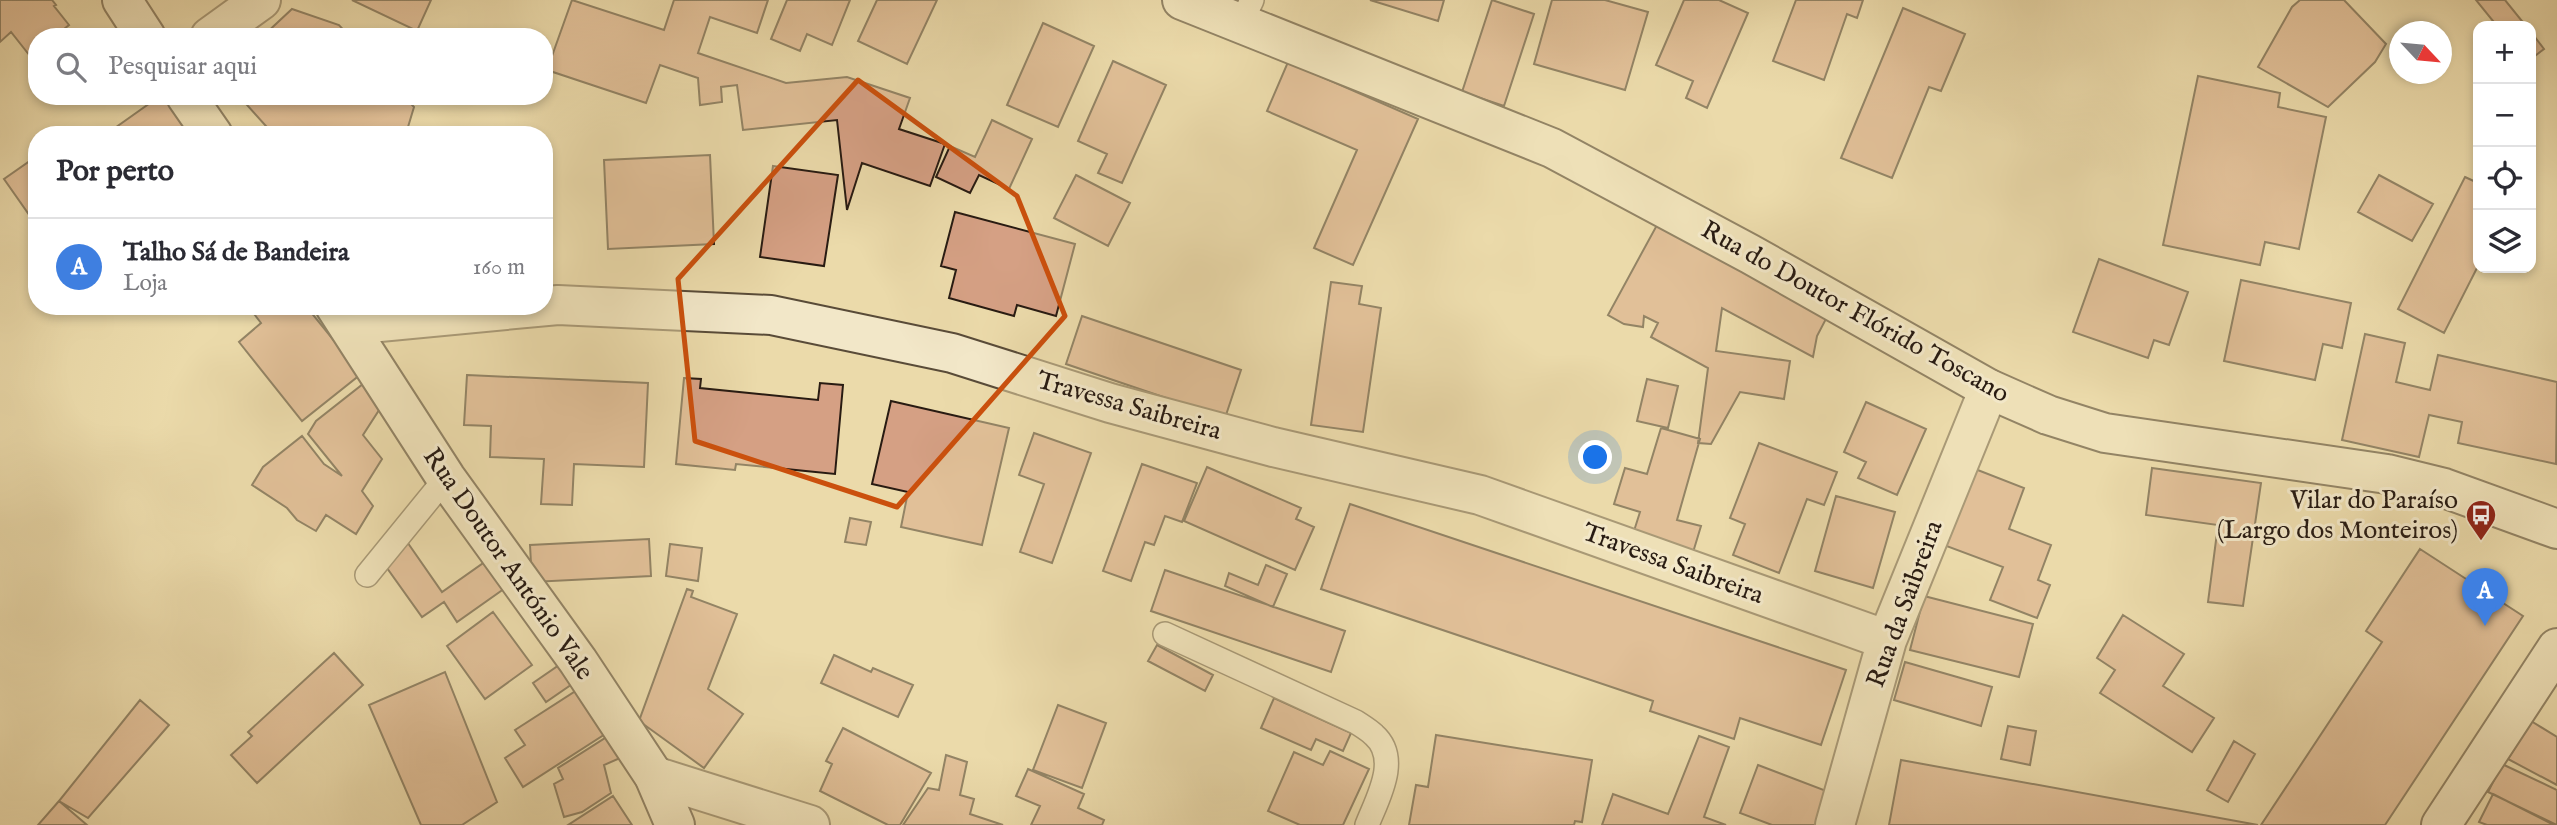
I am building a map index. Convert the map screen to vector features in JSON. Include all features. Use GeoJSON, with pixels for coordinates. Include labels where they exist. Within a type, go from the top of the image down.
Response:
{"type":"FeatureCollection","features":[{"type":"Feature","properties":{"kind":"street"},"geometry":{"type":"LineString","coordinates":[[122,0],[140,28]]}},
{"type":"Feature","properties":{"kind":"street"},"geometry":{"type":"LineString","coordinates":[[222,28],[261,0]]}},
{"type":"Feature","properties":{"kind":"street","name":"Rua do Doutor Flórido Toscano"},"geometry":{"type":"LineString","coordinates":[[1182,0],[1246,13],[1552,148],[1750,254],[1989,389],[2048,415],[2105,433],[2387,474],[2444,488],[2557,529]]}},
{"type":"Feature","properties":{"kind":"street"},"geometry":{"type":"LineString","coordinates":[[192,105],[207,126]]}},
{"type":"Feature","properties":{"kind":"street","name":"Travessa Saibreira"},"geometry":{"type":"LineString","coordinates":[[553,305],[771,315],[952,353],[1110,403],[1273,447],[1480,495],[1887,640]]}},
{"type":"Feature","properties":{"kind":"street","name":"Travessa Saibreira"},"geometry":{"type":"LineString","coordinates":[[342,316],[362,315]]}},
{"type":"Feature","properties":{"kind":"street","name":"Rua Doutor António Vale"},"geometry":{"type":"LineString","coordinates":[[342,316],[446,478],[578,661],[654,776],[675,825]]}},
{"type":"Feature","properties":{"kind":"street","name":"Rua da Saibreira"},"geometry":{"type":"LineString","coordinates":[[1835,825],[1887,640],[1989,389]]}},
{"type":"Feature","properties":{"kind":"street"},"geometry":{"type":"LineString","coordinates":[[2441,825],[2557,648]]}},
{"type":"Feature","properties":{"kind":"street"},"geometry":{"type":"LineString","coordinates":[[654,776],[810,825]]}},
{"type":"Feature","properties":{"kind":"lane"},"geometry":{"type":"LineString","coordinates":[[368,575],[446,478]]}},
{"type":"Feature","properties":{"kind":"lane"},"geometry":{"type":"LineString","coordinates":[[1165,634],[1356,722],[1377,736],[1385,756],[1387,774],[1367,825]]}},
{"type":"Feature","properties":{"kind":"highlighted area"},"geometry":{"type":"Polygon","coordinates":[[[858,80],[1017,196],[1065,316],[897,507],[695,441],[678,279],[858,80]]]}},
{"type":"Feature","properties":{"kind":"building"},"geometry":{"type":"Polygon","coordinates":[[[0,0],[52,0],[69,25],[65,28],[28,28],[28,53],[11,32],[0,42],[0,0]]]}},
{"type":"Feature","properties":{"kind":"building"},"geometry":{"type":"Polygon","coordinates":[[[352,0],[431,0],[418,28],[411,28],[352,0]]]}},
{"type":"Feature","properties":{"kind":"building"},"geometry":{"type":"Polygon","coordinates":[[[572,0],[664,30],[674,0],[768,0],[757,33],[710,17],[698,53],[786,83],[847,77],[910,98],[899,129],[945,144],[930,186],[862,163],[847,210],[837,120],[743,130],[737,85],[721,87],[722,102],[700,105],[698,78],[660,65],[646,103],[553,72],[553,53],[572,0]]]}},
{"type":"Feature","properties":{"kind":"building"},"geometry":{"type":"Polygon","coordinates":[[[787,0],[850,0],[832,45],[807,34],[800,51],[771,39],[787,0]]]}},
{"type":"Feature","properties":{"kind":"building"},"geometry":{"type":"Polygon","coordinates":[[[877,0],[937,0],[907,64],[858,41],[877,0]]]}},
{"type":"Feature","properties":{"kind":"building"},"geometry":{"type":"Polygon","coordinates":[[[1370,0],[1444,0],[1438,21],[1370,0]]]}},
{"type":"Feature","properties":{"kind":"building"},"geometry":{"type":"Polygon","coordinates":[[[1492,0],[1534,14],[1504,106],[1462,92],[1492,0]]]}},
{"type":"Feature","properties":{"kind":"building"},"geometry":{"type":"Polygon","coordinates":[[[1552,0],[1605,0],[1648,12],[1625,90],[1534,64],[1552,0]]]}},
{"type":"Feature","properties":{"kind":"building"},"geometry":{"type":"Polygon","coordinates":[[[1684,0],[1719,0],[1748,13],[1707,108],[1686,98],[1693,81],[1656,65],[1684,0]]]}},
{"type":"Feature","properties":{"kind":"building"},"geometry":{"type":"Polygon","coordinates":[[[1796,0],[1863,0],[1857,18],[1847,14],[1824,80],[1773,61],[1796,0]]]}},
{"type":"Feature","properties":{"kind":"building"},"geometry":{"type":"Polygon","coordinates":[[[2300,0],[2344,0],[2386,44],[2375,62],[2328,107],[2258,67],[2292,7],[2300,0]]]}},
{"type":"Feature","properties":{"kind":"building"},"geometry":{"type":"Polygon","coordinates":[[[2476,0],[2505,0],[2522,21],[2493,21],[2476,0]]]}},
{"type":"Feature","properties":{"kind":"building"},"geometry":{"type":"Polygon","coordinates":[[[1903,8],[1965,34],[1941,91],[1929,87],[1892,178],[1841,158],[1903,8]]]}},
{"type":"Feature","properties":{"kind":"building"},"geometry":{"type":"Polygon","coordinates":[[[292,9],[342,28],[272,28],[292,9]]]}},
{"type":"Feature","properties":{"kind":"building"},"geometry":{"type":"Polygon","coordinates":[[[1043,23],[1094,46],[1058,127],[1007,105],[1043,23]]]}},
{"type":"Feature","properties":{"kind":"building"},"geometry":{"type":"Polygon","coordinates":[[[2536,39],[2544,49],[2536,55],[2536,39]]]}},
{"type":"Feature","properties":{"kind":"building"},"geometry":{"type":"Polygon","coordinates":[[[1113,61],[1166,85],[1122,183],[1098,173],[1107,154],[1078,141],[1113,61]]]}},
{"type":"Feature","properties":{"kind":"building"},"geometry":{"type":"Polygon","coordinates":[[[1288,62],[1418,119],[1353,265],[1314,248],[1357,150],[1267,111],[1288,62]]]}},
{"type":"Feature","properties":{"kind":"building"},"geometry":{"type":"Polygon","coordinates":[[[2198,76],[2280,93],[2278,107],[2326,117],[2299,249],[2265,242],[2260,265],[2163,245],[2198,76]]]}},
{"type":"Feature","properties":{"kind":"building"},"geometry":{"type":"Polygon","coordinates":[[[147,105],[174,105],[189,126],[118,126],[147,105]]]}},
{"type":"Feature","properties":{"kind":"building"},"geometry":{"type":"Polygon","coordinates":[[[247,105],[414,107],[408,126],[266,126],[247,105]]]}},
{"type":"Feature","properties":{"kind":"building"},"geometry":{"type":"Polygon","coordinates":[[[992,120],[1032,139],[1009,189],[979,175],[970,193],[936,177],[950,146],[975,157],[992,120]]]}},
{"type":"Feature","properties":{"kind":"building"},"geometry":{"type":"Polygon","coordinates":[[[710,155],[714,244],[608,249],[604,160],[710,155]]]}},
{"type":"Feature","properties":{"kind":"building"},"geometry":{"type":"Polygon","coordinates":[[[28,162],[28,213],[4,179],[28,162]]]}},
{"type":"Feature","properties":{"kind":"building"},"geometry":{"type":"Polygon","coordinates":[[[773,166],[838,175],[824,266],[760,257],[773,166]]]}},
{"type":"Feature","properties":{"kind":"building"},"geometry":{"type":"Polygon","coordinates":[[[1076,175],[1130,203],[1108,246],[1054,218],[1076,175]]]}},
{"type":"Feature","properties":{"kind":"building"},"geometry":{"type":"Polygon","coordinates":[[[2379,175],[2433,204],[2412,241],[2358,212],[2379,175]]]}},
{"type":"Feature","properties":{"kind":"building"},"geometry":{"type":"Polygon","coordinates":[[[2465,177],[2473,181],[2474,273],[2444,333],[2398,309],[2465,177]]]}},
{"type":"Feature","properties":{"kind":"building"},"geometry":{"type":"Polygon","coordinates":[[[955,212],[1075,244],[1056,316],[1017,305],[1014,316],[949,298],[956,270],[941,266],[955,212]]]}},
{"type":"Feature","properties":{"kind":"building"},"geometry":{"type":"Polygon","coordinates":[[[1657,225],[1827,317],[1817,336],[1813,357],[1722,308],[1716,351],[1790,361],[1784,399],[1740,392],[1711,444],[1698,443],[1708,368],[1651,337],[1658,323],[1644,316],[1643,327],[1624,324],[1608,315],[1657,225]]]}},
{"type":"Feature","properties":{"kind":"building"},"geometry":{"type":"Polygon","coordinates":[[[2099,259],[2188,292],[2169,345],[2154,340],[2148,358],[2073,332],[2099,259]]]}},
{"type":"Feature","properties":{"kind":"building"},"geometry":{"type":"Polygon","coordinates":[[[2241,280],[2351,303],[2342,348],[2323,344],[2315,380],[2224,361],[2241,280]]]}},
{"type":"Feature","properties":{"kind":"building"},"geometry":{"type":"Polygon","coordinates":[[[1331,282],[1362,286],[1359,304],[1381,308],[1363,432],[1311,425],[1331,282]]]}},
{"type":"Feature","properties":{"kind":"building"},"geometry":{"type":"Polygon","coordinates":[[[255,315],[313,315],[361,374],[302,421],[239,342],[261,323],[255,315]]]}},
{"type":"Feature","properties":{"kind":"building"},"geometry":{"type":"Polygon","coordinates":[[[1082,316],[1241,370],[1225,418],[1066,364],[1082,316]]]}},
{"type":"Feature","properties":{"kind":"building"},"geometry":{"type":"Polygon","coordinates":[[[2365,334],[2405,343],[2396,382],[2430,390],[2438,355],[2557,382],[2556,464],[2458,443],[2462,422],[2429,415],[2419,457],[2342,440],[2365,334]]]}},
{"type":"Feature","properties":{"kind":"building"},"geometry":{"type":"Polygon","coordinates":[[[467,375],[648,383],[644,467],[574,464],[572,505],[541,504],[544,459],[490,457],[491,426],[464,425],[467,375]]]}},
{"type":"Feature","properties":{"kind":"building"},"geometry":{"type":"Polygon","coordinates":[[[684,378],[701,379],[700,388],[818,400],[820,383],[843,385],[835,474],[736,464],[735,470],[676,464],[684,378]]]}},
{"type":"Feature","properties":{"kind":"building"},"geometry":{"type":"Polygon","coordinates":[[[1647,379],[1678,386],[1668,428],[1637,421],[1647,379]]]}},
{"type":"Feature","properties":{"kind":"building"},"geometry":{"type":"Polygon","coordinates":[[[363,384],[381,407],[363,435],[382,459],[362,491],[373,506],[356,534],[326,515],[316,531],[297,520],[287,508],[252,485],[263,467],[302,436],[324,464],[342,476],[308,434],[316,421],[363,384]]]}},
{"type":"Feature","properties":{"kind":"building"},"geometry":{"type":"Polygon","coordinates":[[[891,401],[1009,428],[982,545],[901,527],[908,492],[872,484],[891,401]]]}},
{"type":"Feature","properties":{"kind":"building"},"geometry":{"type":"Polygon","coordinates":[[[1866,402],[1926,429],[1897,495],[1858,478],[1866,462],[1844,452],[1866,402]]]}},
{"type":"Feature","properties":{"kind":"building"},"geometry":{"type":"Polygon","coordinates":[[[1661,428],[1700,439],[1677,520],[1701,526],[1691,559],[1627,553],[1640,512],[1614,504],[1625,468],[1647,474],[1661,428]]]}},
{"type":"Feature","properties":{"kind":"building"},"geometry":{"type":"Polygon","coordinates":[[[1034,433],[1091,453],[1052,563],[1020,552],[1044,484],[1019,475],[1034,433]]]}},
{"type":"Feature","properties":{"kind":"building"},"geometry":{"type":"Polygon","coordinates":[[[1759,443],[1837,472],[1824,505],[1807,499],[1779,573],[1733,555],[1745,524],[1730,518],[1759,443]]]}},
{"type":"Feature","properties":{"kind":"building"},"geometry":{"type":"Polygon","coordinates":[[[1142,464],[1197,483],[1182,522],[1165,516],[1154,545],[1145,542],[1131,581],[1103,571],[1142,464]]]}},
{"type":"Feature","properties":{"kind":"building"},"geometry":{"type":"Polygon","coordinates":[[[1207,467],[1301,508],[1296,519],[1314,527],[1295,570],[1184,521],[1207,467]]]}},
{"type":"Feature","properties":{"kind":"building"},"geometry":{"type":"Polygon","coordinates":[[[1970,467],[2024,488],[2009,529],[2051,545],[2038,580],[2050,585],[2037,618],[1990,600],[2003,567],[1941,544],[1970,467]]]}},
{"type":"Feature","properties":{"kind":"building"},"geometry":{"type":"Polygon","coordinates":[[[2152,468],[2261,483],[2243,606],[2208,602],[2218,525],[2146,515],[2152,468]]]}},
{"type":"Feature","properties":{"kind":"building"},"geometry":{"type":"Polygon","coordinates":[[[1836,496],[1895,512],[1873,588],[1815,571],[1836,496]]]}},
{"type":"Feature","properties":{"kind":"building"},"geometry":{"type":"Polygon","coordinates":[[[1350,504],[1846,670],[1821,745],[1740,718],[1734,739],[1650,711],[1653,701],[1321,589],[1350,504]]]}},
{"type":"Feature","properties":{"kind":"building"},"geometry":{"type":"Polygon","coordinates":[[[850,518],[871,522],[866,545],[845,542],[850,518]]]}},
{"type":"Feature","properties":{"kind":"building"},"geometry":{"type":"Polygon","coordinates":[[[403,536],[442,592],[489,559],[508,586],[457,622],[444,602],[422,617],[377,554],[403,536]]]}},
{"type":"Feature","properties":{"kind":"building"},"geometry":{"type":"Polygon","coordinates":[[[649,539],[651,576],[532,582],[530,545],[649,539]]]}},
{"type":"Feature","properties":{"kind":"building"},"geometry":{"type":"Polygon","coordinates":[[[670,544],[702,548],[698,581],[666,576],[670,544]]]}},
{"type":"Feature","properties":{"kind":"building"},"geometry":{"type":"Polygon","coordinates":[[[2420,549],[2523,616],[2385,825],[2261,825],[2382,642],[2366,631],[2420,549]]]}},
{"type":"Feature","properties":{"kind":"building"},"geometry":{"type":"Polygon","coordinates":[[[1266,565],[1287,574],[1273,607],[1225,586],[1229,573],[1258,585],[1266,565]]]}},
{"type":"Feature","properties":{"kind":"building"},"geometry":{"type":"Polygon","coordinates":[[[1165,570],[1345,631],[1331,672],[1151,611],[1165,570]]]}},
{"type":"Feature","properties":{"kind":"building"},"geometry":{"type":"Polygon","coordinates":[[[687,589],[693,591],[691,597],[737,614],[708,689],[743,714],[704,768],[639,721],[687,589]]]}},
{"type":"Feature","properties":{"kind":"building"},"geometry":{"type":"Polygon","coordinates":[[[1924,596],[2033,624],[2019,677],[1910,650],[1924,596]]]}},
{"type":"Feature","properties":{"kind":"building"},"geometry":{"type":"Polygon","coordinates":[[[493,612],[532,665],[485,699],[447,646],[493,612]]]}},
{"type":"Feature","properties":{"kind":"building"},"geometry":{"type":"Polygon","coordinates":[[[2123,615],[2184,654],[2163,686],[2214,718],[2192,752],[2100,693],[2115,670],[2097,658],[2123,615]]]}},
{"type":"Feature","properties":{"kind":"building"},"geometry":{"type":"Polygon","coordinates":[[[1157,645],[1213,675],[1205,691],[1148,661],[1157,645]]]}},
{"type":"Feature","properties":{"kind":"building"},"geometry":{"type":"Polygon","coordinates":[[[334,653],[363,685],[257,783],[231,755],[252,736],[248,732],[334,653]]]}},
{"type":"Feature","properties":{"kind":"building"},"geometry":{"type":"Polygon","coordinates":[[[834,655],[871,672],[873,668],[913,685],[898,717],[821,683],[834,655]]]}},
{"type":"Feature","properties":{"kind":"building"},"geometry":{"type":"Polygon","coordinates":[[[565,661],[578,680],[546,702],[533,683],[565,661]]]}},
{"type":"Feature","properties":{"kind":"building"},"geometry":{"type":"Polygon","coordinates":[[[1905,662],[1992,687],[1981,726],[1894,700],[1905,662]]]}},
{"type":"Feature","properties":{"kind":"building"},"geometry":{"type":"Polygon","coordinates":[[[445,672],[497,802],[462,825],[421,825],[369,705],[445,672]]]}},
{"type":"Feature","properties":{"kind":"building"},"geometry":{"type":"Polygon","coordinates":[[[585,685],[613,729],[523,787],[505,758],[525,745],[515,730],[585,685]]]}},
{"type":"Feature","properties":{"kind":"building"},"geometry":{"type":"Polygon","coordinates":[[[1274,698],[1351,733],[1343,751],[1316,739],[1311,750],[1261,728],[1274,698]]]}},
{"type":"Feature","properties":{"kind":"building"},"geometry":{"type":"Polygon","coordinates":[[[140,700],[169,725],[88,818],[59,801],[140,700]]]}},
{"type":"Feature","properties":{"kind":"building"},"geometry":{"type":"Polygon","coordinates":[[[1058,705],[1106,723],[1082,788],[1033,770],[1058,705]]]}},
{"type":"Feature","properties":{"kind":"building"},"geometry":{"type":"Polygon","coordinates":[[[2531,721],[2557,737],[2557,785],[2508,759],[2531,721]]]}},
{"type":"Feature","properties":{"kind":"building"},"geometry":{"type":"Polygon","coordinates":[[[2008,726],[2036,731],[2030,765],[2001,759],[2008,726]]]}},
{"type":"Feature","properties":{"kind":"building"},"geometry":{"type":"Polygon","coordinates":[[[843,728],[931,773],[900,825],[888,825],[820,791],[832,764],[826,761],[843,728]]]}},
{"type":"Feature","properties":{"kind":"building"},"geometry":{"type":"Polygon","coordinates":[[[613,733],[627,755],[604,765],[611,793],[582,812],[564,817],[554,784],[563,779],[558,768],[613,733]]]}},
{"type":"Feature","properties":{"kind":"building"},"geometry":{"type":"Polygon","coordinates":[[[1436,735],[1592,760],[1582,822],[1575,821],[1574,825],[1409,825],[1416,785],[1428,787],[1436,735]]]}},
{"type":"Feature","properties":{"kind":"building"},"geometry":{"type":"Polygon","coordinates":[[[1699,736],[1729,747],[1704,817],[1726,825],[1602,825],[1613,794],[1668,814],[1699,736]]]}},
{"type":"Feature","properties":{"kind":"building"},"geometry":{"type":"Polygon","coordinates":[[[2234,741],[2255,754],[2228,802],[2207,790],[2234,741]]]}},
{"type":"Feature","properties":{"kind":"building"},"geometry":{"type":"Polygon","coordinates":[[[1330,751],[1369,769],[1343,825],[1300,825],[1268,811],[1294,752],[1323,765],[1330,751]]]}},
{"type":"Feature","properties":{"kind":"building"},"geometry":{"type":"Polygon","coordinates":[[[946,755],[967,762],[960,795],[974,799],[970,814],[1003,825],[903,825],[928,788],[939,790],[946,755]]]}},
{"type":"Feature","properties":{"kind":"building"},"geometry":{"type":"Polygon","coordinates":[[[1901,760],[2258,825],[1889,825],[1901,760]]]}},
{"type":"Feature","properties":{"kind":"building"},"geometry":{"type":"Polygon","coordinates":[[[2502,764],[2557,790],[2557,825],[2488,792],[2502,764]]]}},
{"type":"Feature","properties":{"kind":"building"},"geometry":{"type":"Polygon","coordinates":[[[1758,765],[1829,792],[1816,825],[1772,825],[1740,813],[1758,765]]]}},
{"type":"Feature","properties":{"kind":"building"},"geometry":{"type":"Polygon","coordinates":[[[1028,769],[1084,794],[1078,808],[1104,820],[1102,825],[1031,825],[1040,806],[1016,796],[1028,769]]]}},
{"type":"Feature","properties":{"kind":"building"},"geometry":{"type":"Polygon","coordinates":[[[2493,794],[2554,825],[2487,825],[2479,822],[2493,794]]]}},
{"type":"Feature","properties":{"kind":"building"},"geometry":{"type":"Polygon","coordinates":[[[613,796],[632,825],[568,825],[613,796]]]}},
{"type":"Feature","properties":{"kind":"building"},"geometry":{"type":"Polygon","coordinates":[[[59,801],[87,825],[38,825],[59,801]]]}},
{"type":"Feature","properties":{"kind":"place","name":"Vilar do Paraíso (Largo dos Monteiros)"},"geometry":{"type":"Point","coordinates":[2481,542]}},
{"type":"Feature","properties":{"kind":"place","name":"Talho Sá de Bandeira"},"geometry":{"type":"Point","coordinates":[2485,626]}}]}
